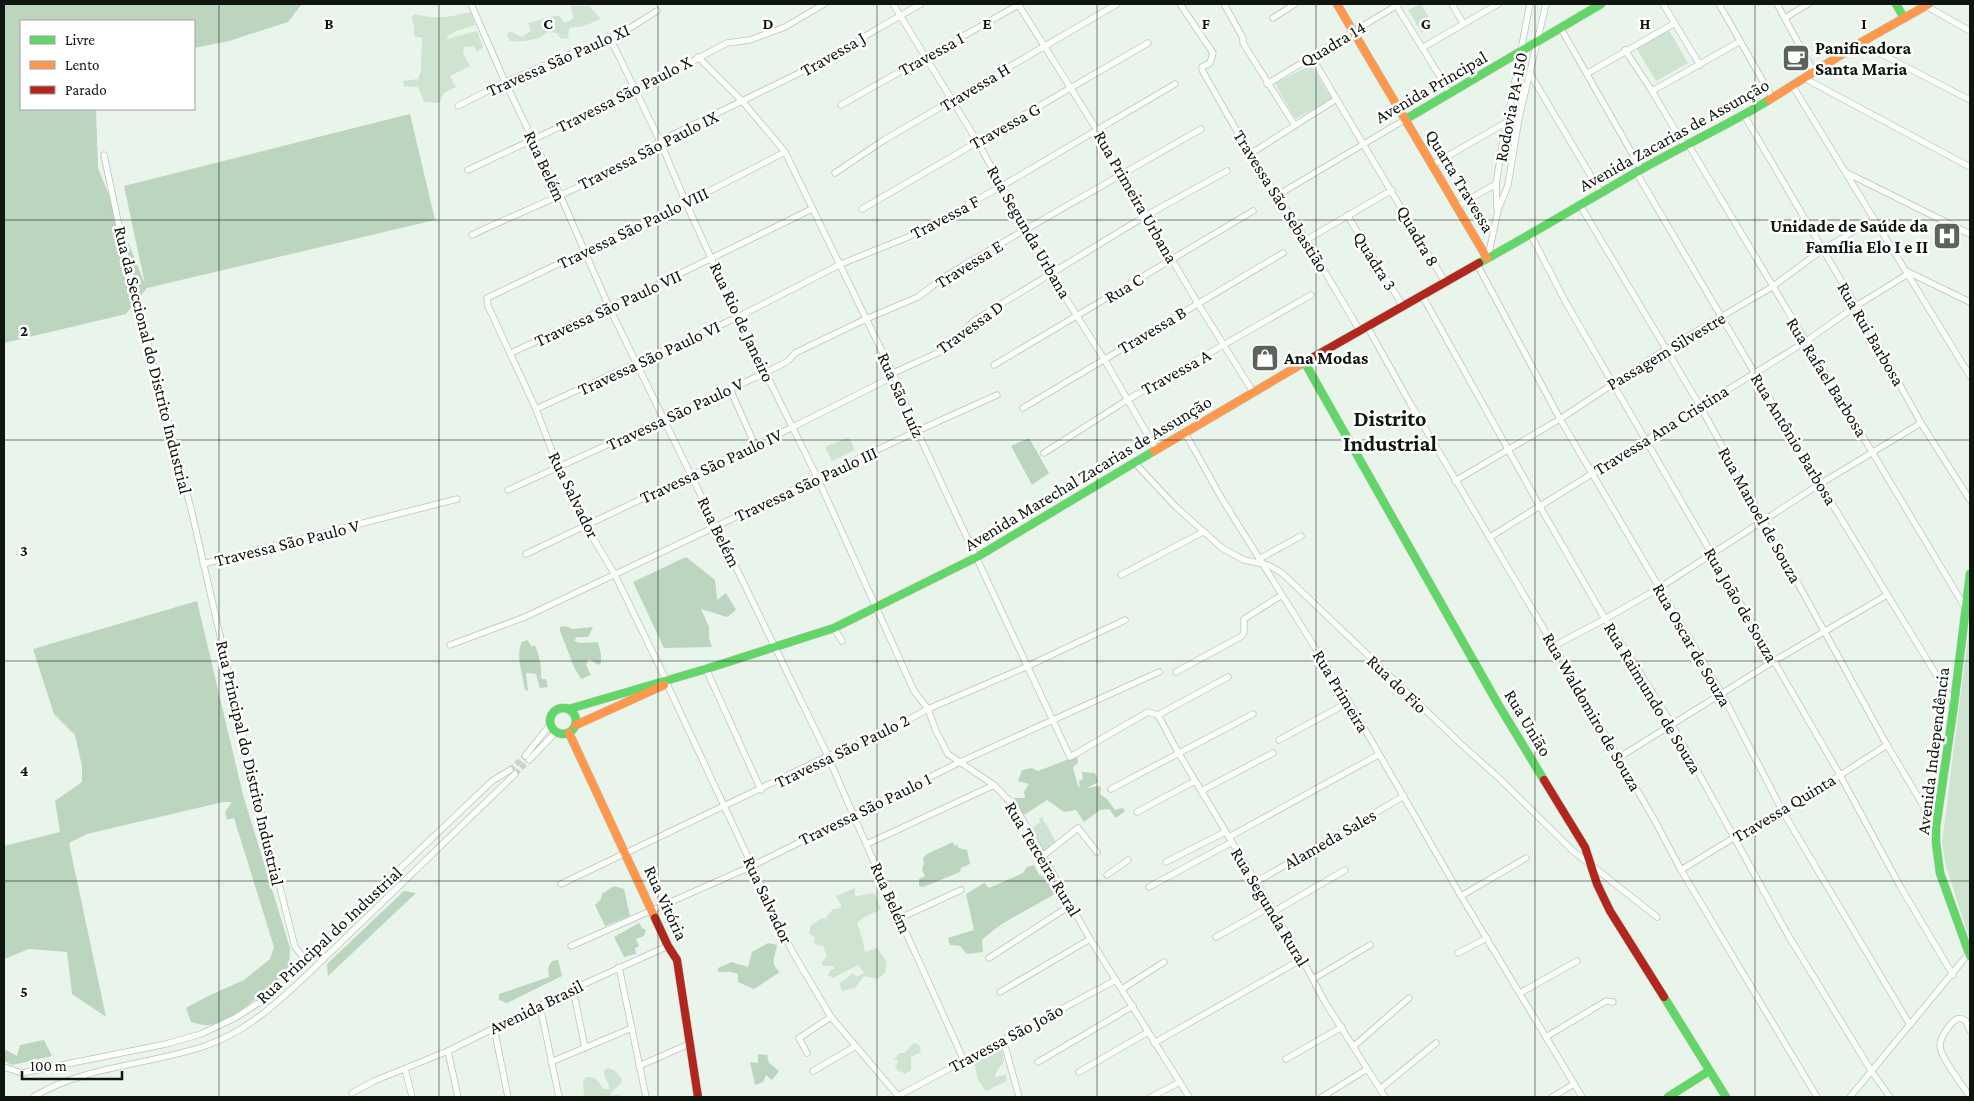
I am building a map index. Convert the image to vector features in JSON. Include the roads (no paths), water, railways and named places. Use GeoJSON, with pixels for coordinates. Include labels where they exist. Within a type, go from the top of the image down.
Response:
{"type":"FeatureCollection","features":[{"type":"Feature","properties":{"kind":"main road","name":"Quarta Travessa"},"geometry":{"type":"LineString","coordinates":[[1337,4],[1488,258]]}},
{"type":"Feature","properties":{"kind":"main road","name":"Avenida Principal"},"geometry":{"type":"LineString","coordinates":[[1406,119],[1601,4]]}},
{"type":"Feature","properties":{"kind":"main road"},"geometry":{"type":"LineString","coordinates":[[1896,4],[1904,18]]}},
{"type":"Feature","properties":{"kind":"main road","name":"Avenida Zacarias de Assunção"},"geometry":{"type":"LineString","coordinates":[[1488,258],[1531,235],[1639,170],[1744,115],[1860,43],[1928,5]]}},
{"type":"Feature","properties":{"kind":"main road","name":"Avenida Marechal Zacarias de Assunção"},"geometry":{"type":"LineString","coordinates":[[569,709],[667,682],[834,628],[977,557],[1253,392],[1488,258]]}},
{"type":"Feature","properties":{"kind":"main road","name":"Rua União"},"geometry":{"type":"LineString","coordinates":[[1305,362],[1484,678],[1585,847],[1597,884],[1610,911],[1726,1097]]}},
{"type":"Feature","properties":{"kind":"main road","name":"Avenida Independência"},"geometry":{"type":"LineString","coordinates":[[1970,574],[1936,827],[1940,873],[1970,955]]}},
{"type":"Feature","properties":{"kind":"main road","name":"Avenida Marechal Zacarias de Assunção"},"geometry":{"type":"LineString","coordinates":[[576,725],[667,682]]}},
{"type":"Feature","properties":{"kind":"main road"},"geometry":{"type":"LineString","coordinates":[[564,708],[569,709],[575,715],[576,725],[569,733],[562,734],[555,732],[550,725],[550,720],[554,711],[564,708]]}},
{"type":"Feature","properties":{"kind":"main road","name":"Rua Vitória"},"geometry":{"type":"LineString","coordinates":[[569,733],[653,909],[668,946],[677,960],[698,1097]]}},
{"type":"Feature","properties":{"kind":"main road"},"geometry":{"type":"LineString","coordinates":[[1668,1097],[1710,1071]]}},
{"type":"Feature","properties":{"kind":"street","name":"Rua Belém"},"geometry":{"type":"LineString","coordinates":[[471,4],[505,82],[560,195],[609,308],[665,419],[828,756],[852,814],[964,1061]]}},
{"type":"Feature","properties":{"kind":"street","name":"Travessa São Paulo X"},"geometry":{"type":"LineString","coordinates":[[468,170],[636,91],[727,43],[750,40],[785,27],[824,4]]}},
{"type":"Feature","properties":{"kind":"street","name":"Rua Segunda Urbana"},"geometry":{"type":"LineString","coordinates":[[892,4],[977,141],[1050,273],[1104,359],[1156,449]]}},
{"type":"Feature","properties":{"kind":"street","name":"Travessa J"},"geometry":{"type":"LineString","coordinates":[[743,102],[830,58],[922,4]]}},
{"type":"Feature","properties":{"kind":"street","name":"Rua Primeira Urbana"},"geometry":{"type":"LineString","coordinates":[[1019,4],[1072,88],[1197,302],[1253,392]]}},
{"type":"Feature","properties":{"kind":"street","name":"Travessa I"},"geometry":{"type":"LineString","coordinates":[[842,105],[1019,4]]}},
{"type":"Feature","properties":{"kind":"street","name":"Travessa H"},"geometry":{"type":"LineString","coordinates":[[835,173],[884,140],[1117,4]]}},
{"type":"Feature","properties":{"kind":"street","name":"Travessa São Sebastião"},"geometry":{"type":"LineString","coordinates":[[1180,4],[1212,53],[1210,63],[1202,67],[1202,70],[1276,196],[1364,329]]}},
{"type":"Feature","properties":{"kind":"street"},"geometry":{"type":"LineString","coordinates":[[1225,4],[1267,84],[1294,124]]}},
{"type":"Feature","properties":{"kind":"street"},"geometry":{"type":"LineString","coordinates":[[1274,18],[1295,4]]}},
{"type":"Feature","properties":{"kind":"street"},"geometry":{"type":"LineString","coordinates":[[1452,4],[1463,23]]}},
{"type":"Feature","properties":{"kind":"street"},"geometry":{"type":"LineString","coordinates":[[1422,48],[1498,4]]}},
{"type":"Feature","properties":{"kind":"street","name":"Rodovia PA-150"},"geometry":{"type":"LineString","coordinates":[[1498,210],[1496,184],[1530,4]]}},
{"type":"Feature","properties":{"kind":"street","name":"Rodovia PA-150"},"geometry":{"type":"LineString","coordinates":[[1488,258],[1498,210],[1508,185],[1529,72],[1546,4]]}},
{"type":"Feature","properties":{"kind":"street"},"geometry":{"type":"LineString","coordinates":[[1663,4],[1700,65]]}},
{"type":"Feature","properties":{"kind":"street"},"geometry":{"type":"LineString","coordinates":[[1719,4],[1772,97]]}},
{"type":"Feature","properties":{"kind":"street"},"geometry":{"type":"LineString","coordinates":[[1777,4],[1814,72]]}},
{"type":"Feature","properties":{"kind":"street"},"geometry":{"type":"LineString","coordinates":[[1785,18],[1808,4]]}},
{"type":"Feature","properties":{"kind":"street"},"geometry":{"type":"LineString","coordinates":[[1398,5],[1450,93]]}},
{"type":"Feature","properties":{"kind":"street","name":"Quadra 14"},"geometry":{"type":"LineString","coordinates":[[1267,84],[1310,56],[1398,5]]}},
{"type":"Feature","properties":{"kind":"street"},"geometry":{"type":"LineString","coordinates":[[1928,5],[1970,31]]}},
{"type":"Feature","properties":{"kind":"street","name":"Travessa São Paulo XI"},"geometry":{"type":"LineString","coordinates":[[458,106],[505,82],[610,38],[657,11]]}},
{"type":"Feature","properties":{"kind":"street"},"geometry":{"type":"LineString","coordinates":[[1588,73],[1625,50],[1675,23]]}},
{"type":"Feature","properties":{"kind":"street","name":"Rua Antônio Barbosa"},"geometry":{"type":"LineString","coordinates":[[1560,27],[1588,73],[1639,170],[1754,373],[1954,704]]}},
{"type":"Feature","properties":{"kind":"street","name":"Rua Rio de Janeiro"},"geometry":{"type":"LineString","coordinates":[[610,38],[660,141],[738,317],[818,479],[876,606]]}},
{"type":"Feature","properties":{"kind":"street"},"geometry":{"type":"LineString","coordinates":[[1652,91],[1739,42]]}},
{"type":"Feature","properties":{"kind":"street","name":"Travessa G"},"geometry":{"type":"LineString","coordinates":[[862,209],[1148,43]]}},
{"type":"Feature","properties":{"kind":"street"},"geometry":{"type":"LineString","coordinates":[[1860,43],[1970,100]]}},
{"type":"Feature","properties":{"kind":"street","name":"Rua Rafael Barbosa"},"geometry":{"type":"LineString","coordinates":[[1625,50],[1687,146],[1873,451],[1966,609]]}},
{"type":"Feature","properties":{"kind":"street"},"geometry":{"type":"LineString","coordinates":[[1306,240],[1392,190],[1335,100],[1310,56]]}},
{"type":"Feature","properties":{"kind":"street","name":"Rua São Luíz"},"geometry":{"type":"LineString","coordinates":[[698,57],[743,102],[786,152],[812,209],[894,374],[917,431],[977,557],[1026,667],[1070,756],[1148,712],[1158,715]]}},
{"type":"Feature","properties":{"kind":"street"},"geometry":{"type":"LineString","coordinates":[[1529,72],[1601,193]]}},
{"type":"Feature","properties":{"kind":"street"},"geometry":{"type":"LineString","coordinates":[[1804,78],[1970,167]]}},
{"type":"Feature","properties":{"kind":"street","name":"Travessa F"},"geometry":{"type":"LineString","coordinates":[[841,264],[908,237],[1002,186],[1175,84]]}},
{"type":"Feature","properties":{"kind":"street"},"geometry":{"type":"LineString","coordinates":[[1792,85],[1970,376]]}},
{"type":"Feature","properties":{"kind":"street"},"geometry":{"type":"LineString","coordinates":[[1250,154],[1294,124],[1335,100]]}},
{"type":"Feature","properties":{"kind":"street","name":"Travessa São Paulo IX"},"geometry":{"type":"LineString","coordinates":[[472,236],[640,156],[660,141],[743,102]]}},
{"type":"Feature","properties":{"kind":"street","name":"Rua Rui Barbosa"},"geometry":{"type":"LineString","coordinates":[[1744,115],[1856,306],[1921,423],[1970,500]]}},
{"type":"Feature","properties":{"kind":"street","name":"Avenida Principal"},"geometry":{"type":"LineString","coordinates":[[1276,196],[1406,119]]}},
{"type":"Feature","properties":{"kind":"street"},"geometry":{"type":"LineString","coordinates":[[1432,165],[1507,122]]}},
{"type":"Feature","properties":{"kind":"street","name":"Travessa E"},"geometry":{"type":"LineString","coordinates":[[866,319],[918,297],[943,278],[1201,129]]}},
{"type":"Feature","properties":{"kind":"street","name":"Travessa São Paulo VIII"},"geometry":{"type":"LineString","coordinates":[[488,306],[487,298],[686,203],[786,152]]}},
{"type":"Feature","properties":{"kind":"street","name":"Rua da Seccional do Distrito Industrial"},"geometry":{"type":"LineString","coordinates":[[104,155],[125,254],[192,513],[203,564]]}},
{"type":"Feature","properties":{"kind":"street","name":"Travessa D"},"geometry":{"type":"LineString","coordinates":[[894,374],[944,350],[975,320],[1147,215],[1227,171]]}},
{"type":"Feature","properties":{"kind":"street"},"geometry":{"type":"LineString","coordinates":[[1845,172],[1970,234]]}},
{"type":"Feature","properties":{"kind":"street"},"geometry":{"type":"LineString","coordinates":[[1456,207],[1496,184]]}},
{"type":"Feature","properties":{"kind":"street","name":"Quadra 8"},"geometry":{"type":"LineString","coordinates":[[1392,190],[1445,282]]}},
{"type":"Feature","properties":{"kind":"street","name":"Rua Manoel de Souza"},"geometry":{"type":"LineString","coordinates":[[1580,205],[1700,406],[1887,745],[1936,827]]}},
{"type":"Feature","properties":{"kind":"street","name":"Travessa São Paulo VII"},"geometry":{"type":"LineString","coordinates":[[511,353],[609,308],[812,209]]}},
{"type":"Feature","properties":{"kind":"street","name":"Rua C"},"geometry":{"type":"LineString","coordinates":[[994,365],[1253,211]]}},
{"type":"Feature","properties":{"kind":"street","name":"Quadra 3"},"geometry":{"type":"LineString","coordinates":[[1348,215],[1404,306]]}},
{"type":"Feature","properties":{"kind":"street","name":"Passagem Silvestre"},"geometry":{"type":"LineString","coordinates":[[1455,481],[1560,418],[1666,349],[1772,287],[1822,250],[1874,219]]}},
{"type":"Feature","properties":{"kind":"street","name":"Rua João de Souza"},"geometry":{"type":"LineString","coordinates":[[1531,235],[1565,301],[1840,776],[1900,886],[1953,975]]}},
{"type":"Feature","properties":{"kind":"street","name":"Travessa B"},"geometry":{"type":"LineString","coordinates":[[1023,408],[1197,302],[1283,253]]}},
{"type":"Feature","properties":{"kind":"street","name":"Travessa São Paulo VI"},"geometry":{"type":"LineString","coordinates":[[536,409],[738,317],[841,264]]}},
{"type":"Feature","properties":{"kind":"street","name":"Rua Oscar de Souza"},"geometry":{"type":"LineString","coordinates":[[1477,264],[1560,418],[1722,694],[1783,812],[1910,1025]]}},
{"type":"Feature","properties":{"kind":"street"},"geometry":{"type":"LineString","coordinates":[[1907,273],[1970,302]]}},
{"type":"Feature","properties":{"kind":"street","name":"Travessa Ana Cristina"},"geometry":{"type":"LineString","coordinates":[[1490,537],[1805,342],[1907,273]]}},
{"type":"Feature","properties":{"kind":"street","name":"Travessa A"},"geometry":{"type":"LineString","coordinates":[[1044,453],[1127,400],[1311,295]]}},
{"type":"Feature","properties":{"kind":"street","name":"Rua Raimundo de Souza"},"geometry":{"type":"LineString","coordinates":[[1422,295],[1605,619],[1672,725],[1788,935],[1872,1072],[1890,1097]]}},
{"type":"Feature","properties":{"kind":"street","name":"Rua Salvador"},"geometry":{"type":"LineString","coordinates":[[488,306],[536,409],[558,468],[586,526],[615,575],[667,682],[792,951],[831,1017],[898,1097]]}},
{"type":"Feature","properties":{"kind":"street","name":"Travessa São Paulo V"},"geometry":{"type":"LineString","coordinates":[[508,490],[730,389],[788,361],[795,353],[866,319]]}},
{"type":"Feature","properties":{"kind":"street","name":"Rua Waldomiro de Souza"},"geometry":{"type":"LineString","coordinates":[[1364,329],[1490,537],[1655,821],[1680,870],[1817,1097]]}},
{"type":"Feature","properties":{"kind":"street","name":"Travessa São Paulo IV"},"geometry":{"type":"LineString","coordinates":[[526,554],[793,427],[894,374]]}},
{"type":"Feature","properties":{"kind":"street"},"geometry":{"type":"LineString","coordinates":[[730,389],[755,445]]}},
{"type":"Feature","properties":{"kind":"street","name":"Travessa São Paulo III"},"geometry":{"type":"LineString","coordinates":[[450,645],[525,617],[997,395]]}},
{"type":"Feature","properties":{"kind":"street"},"geometry":{"type":"LineString","coordinates":[[1554,646],[1659,588],[1711,553],[1764,522],[1820,484],[1921,423]]}},
{"type":"Feature","properties":{"kind":"street","name":"Rua Primeira"},"geometry":{"type":"LineString","coordinates":[[1185,433],[1222,499],[1349,702],[1378,755],[1582,1097]]}},
{"type":"Feature","properties":{"kind":"street","name":"Rua do Fio"},"geometry":{"type":"LineString","coordinates":[[1134,462],[1203,532],[1230,553],[1250,562],[1260,561],[1276,568],[1282,573],[1500,779],[1572,850],[1657,917]]}},
{"type":"Feature","properties":{"kind":"street","name":"Travessa São Paulo V"},"geometry":{"type":"LineString","coordinates":[[203,564],[457,499]]}},
{"type":"Feature","properties":{"kind":"street"},"geometry":{"type":"LineString","coordinates":[[1121,574],[1203,532]]}},
{"type":"Feature","properties":{"kind":"street"},"geometry":{"type":"LineString","coordinates":[[1260,561],[1301,536]]}},
{"type":"Feature","properties":{"kind":"street","name":"Rua Principal do Distrito Industrial"},"geometry":{"type":"LineString","coordinates":[[203,564],[257,797],[295,947],[305,959]]}},
{"type":"Feature","properties":{"kind":"street"},"geometry":{"type":"LineString","coordinates":[[1176,672],[1242,636],[1244,632],[1244,619],[1282,595]]}},
{"type":"Feature","properties":{"kind":"street"},"geometry":{"type":"LineString","coordinates":[[1618,758],[1774,661],[1825,633],[1887,595]]}},
{"type":"Feature","properties":{"kind":"street","name":"Rua Terceira Rural"},"geometry":{"type":"LineString","coordinates":[[876,606],[914,690],[928,709],[936,731],[948,754],[994,785],[1016,808],[1090,939],[1188,1097]]}},
{"type":"Feature","properties":{"kind":"street","name":"Travessa São Paulo 2"},"geometry":{"type":"LineString","coordinates":[[561,884],[625,852],[761,790],[828,756],[886,732],[928,709],[1026,667],[1125,620]]}},
{"type":"Feature","properties":{"kind":"street"},"geometry":{"type":"LineString","coordinates":[[834,628],[842,641]]}},
{"type":"Feature","properties":{"kind":"street"},"geometry":{"type":"LineString","coordinates":[[706,669],[761,790]]}},
{"type":"Feature","properties":{"kind":"street","name":"Travessa São Paulo 1"},"geometry":{"type":"LineString","coordinates":[[571,946],[752,866],[852,814],[960,762],[1159,672]]}},
{"type":"Feature","properties":{"kind":"street"},"geometry":{"type":"LineString","coordinates":[[1158,715],[1228,677]]}},
{"type":"Feature","properties":{"kind":"street"},"geometry":{"type":"LineString","coordinates":[[1279,740],[1349,702]]}},
{"type":"Feature","properties":{"kind":"street"},"geometry":{"type":"LineString","coordinates":[[1111,789],[1253,714]]}},
{"type":"Feature","properties":{"kind":"street","name":"Rua Segunda Rural"},"geometry":{"type":"LineString","coordinates":[[1158,715],[1228,837],[1385,1097]]}},
{"type":"Feature","properties":{"kind":"street"},"geometry":{"type":"LineString","coordinates":[[550,725],[527,758],[555,732]]}},
{"type":"Feature","properties":{"kind":"street","name":"Travessa Quinta"},"geometry":{"type":"LineString","coordinates":[[1680,870],[1735,837],[1783,812],[1887,745]]}},
{"type":"Feature","properties":{"kind":"street"},"geometry":{"type":"LineString","coordinates":[[1201,791],[1273,753]]}},
{"type":"Feature","properties":{"kind":"street"},"geometry":{"type":"LineString","coordinates":[[1149,887],[1228,837],[1378,755]]}},
{"type":"Feature","properties":{"kind":"street","name":"Rua Principal do Industrial"},"geometry":{"type":"LineString","coordinates":[[4,1067],[22,1073],[166,1044],[201,1034],[235,1018],[260,1002],[492,781],[513,772],[502,788],[280,1000],[246,1026],[206,1046],[172,1056],[100,1071],[32,1097]]}},
{"type":"Feature","properties":{"kind":"street"},"geometry":{"type":"LineString","coordinates":[[492,781],[502,788]]}},
{"type":"Feature","properties":{"kind":"street"},"geometry":{"type":"LineString","coordinates":[[1137,812],[1195,781]]}},
{"type":"Feature","properties":{"kind":"street"},"geometry":{"type":"LineString","coordinates":[[867,844],[994,785]]}},
{"type":"Feature","properties":{"kind":"street","name":"Alameda Sales"},"geometry":{"type":"LineString","coordinates":[[1256,882],[1404,796]]}},
{"type":"Feature","properties":{"kind":"street"},"geometry":{"type":"LineString","coordinates":[[1044,855],[1078,828],[1097,852]]}},
{"type":"Feature","properties":{"kind":"street"},"geometry":{"type":"LineString","coordinates":[[1166,862],[1228,837]]}},
{"type":"Feature","properties":{"kind":"street"},"geometry":{"type":"LineString","coordinates":[[1462,896],[1526,858]]}},
{"type":"Feature","properties":{"kind":"street"},"geometry":{"type":"LineString","coordinates":[[1107,875],[1128,860]]}},
{"type":"Feature","properties":{"kind":"street"},"geometry":{"type":"LineString","coordinates":[[1216,938],[1345,870]]}},
{"type":"Feature","properties":{"kind":"street"},"geometry":{"type":"LineString","coordinates":[[900,918],[961,890]]}},
{"type":"Feature","properties":{"kind":"street"},"geometry":{"type":"LineString","coordinates":[[989,958],[1071,905]]}},
{"type":"Feature","properties":{"kind":"street"},"geometry":{"type":"LineString","coordinates":[[1458,953],[1487,938]]}},
{"type":"Feature","properties":{"kind":"street"},"geometry":{"type":"LineString","coordinates":[[1000,992],[1090,939]]}},
{"type":"Feature","properties":{"kind":"street"},"geometry":{"type":"LineString","coordinates":[[1313,979],[1370,945]]}},
{"type":"Feature","properties":{"kind":"street","name":"Avenida Brasil"},"geometry":{"type":"LineString","coordinates":[[352,1093],[374,1081],[448,1051],[573,989],[668,946]]}},
{"type":"Feature","properties":{"kind":"street"},"geometry":{"type":"LineString","coordinates":[[1850,1097],[1970,955]]}},
{"type":"Feature","properties":{"kind":"street"},"geometry":{"type":"LineString","coordinates":[[1154,1042],[1302,960]]}},
{"type":"Feature","properties":{"kind":"street"},"geometry":{"type":"LineString","coordinates":[[1520,993],[1577,961]]}},
{"type":"Feature","properties":{"kind":"street"},"geometry":{"type":"LineString","coordinates":[[1122,989],[1164,962]]}},
{"type":"Feature","properties":{"kind":"street"},"geometry":{"type":"LineString","coordinates":[[620,967],[646,1097]]}},
{"type":"Feature","properties":{"kind":"street","name":"Travessa São João"},"geometry":{"type":"LineString","coordinates":[[898,1097],[1116,980]]}},
{"type":"Feature","properties":{"kind":"street"},"geometry":{"type":"LineString","coordinates":[[573,989],[585,1048]]}},
{"type":"Feature","properties":{"kind":"street"},"geometry":{"type":"LineString","coordinates":[[1354,1046],[1408,998]]}},
{"type":"Feature","properties":{"kind":"street"},"geometry":{"type":"LineString","coordinates":[[1546,1037],[1606,1001],[1613,1002]]}},
{"type":"Feature","properties":{"kind":"street"},"geometry":{"type":"LineString","coordinates":[[540,1006],[559,1097]]}},
{"type":"Feature","properties":{"kind":"street"},"geometry":{"type":"LineString","coordinates":[[1038,1062],[1132,1006]]}},
{"type":"Feature","properties":{"kind":"street"},"geometry":{"type":"LineString","coordinates":[[807,1053],[798,1038],[831,1017]]}},
{"type":"Feature","properties":{"kind":"street"},"geometry":{"type":"LineString","coordinates":[[1970,1030],[1966,1021],[1959,1018],[1956,1019],[1944,1033],[1940,1045],[1942,1053],[1970,1097]]}},
{"type":"Feature","properties":{"kind":"street"},"geometry":{"type":"LineString","coordinates":[[1286,1059],[1342,1027]]}},
{"type":"Feature","properties":{"kind":"street"},"geometry":{"type":"LineString","coordinates":[[494,1028],[508,1097]]}},
{"type":"Feature","properties":{"kind":"street"},"geometry":{"type":"LineString","coordinates":[[551,1062],[632,1028]]}},
{"type":"Feature","properties":{"kind":"street"},"geometry":{"type":"LineString","coordinates":[[1079,1072],[1148,1032]]}},
{"type":"Feature","properties":{"kind":"street"},"geometry":{"type":"LineString","coordinates":[[201,1034],[206,1046]]}},
{"type":"Feature","properties":{"kind":"street"},"geometry":{"type":"LineString","coordinates":[[1003,1039],[1019,1097]]}},
{"type":"Feature","properties":{"kind":"street"},"geometry":{"type":"LineString","coordinates":[[1380,1089],[1436,1042]]}},
{"type":"Feature","properties":{"kind":"street"},"geometry":{"type":"LineString","coordinates":[[639,1066],[689,1044]]}},
{"type":"Feature","properties":{"kind":"street"},"geometry":{"type":"LineString","coordinates":[[814,1071],[856,1046]]}},
{"type":"Feature","properties":{"kind":"street"},"geometry":{"type":"LineString","coordinates":[[448,1051],[458,1097]]}},
{"type":"Feature","properties":{"kind":"street"},"geometry":{"type":"LineString","coordinates":[[405,1069],[412,1097]]}},
{"type":"Feature","properties":{"kind":"street"},"geometry":{"type":"LineString","coordinates":[[1322,1097],[1367,1069]]}},
{"type":"Feature","properties":{"kind":"street"},"geometry":{"type":"LineString","coordinates":[[1151,1097],[1180,1082]]}},
{"type":"Feature","properties":{"kind":"street"},"geometry":{"type":"LineString","coordinates":[[1552,1097],[1574,1084]]}},
{"type":"Feature","properties":{"kind":"tunnel"},"geometry":{"type":"LineString","coordinates":[[510,770],[525,756]]}},
{"type":"Feature","properties":{"kind":"tunnel"},"geometry":{"type":"LineString","coordinates":[[515,774],[529,760]]}},
{"type":"Feature","properties":{"kind":"place","name":"Panificadora Santa Maria"},"geometry":{"type":"Point","coordinates":[1796,58]}},
{"type":"Feature","properties":{"kind":"place","name":"Unidade de Saúde da Família Elo I e II"},"geometry":{"type":"Point","coordinates":[1947,236]}},
{"type":"Feature","properties":{"kind":"place","name":"Ana Modas"},"geometry":{"type":"Point","coordinates":[1265,358]}},
{"type":"Feature","properties":{"kind":"district","name":"Distrito Industrial"},"geometry":{"type":"Point","coordinates":[1390,430]}}]}
